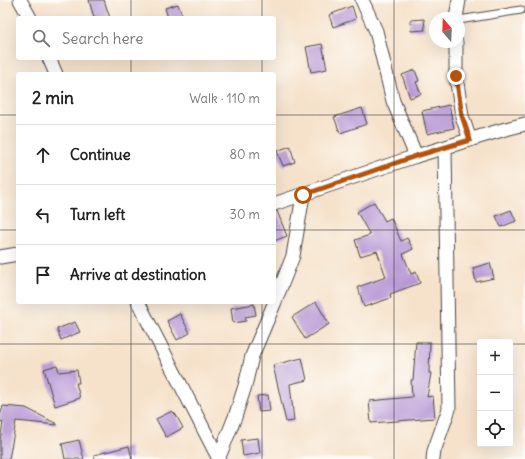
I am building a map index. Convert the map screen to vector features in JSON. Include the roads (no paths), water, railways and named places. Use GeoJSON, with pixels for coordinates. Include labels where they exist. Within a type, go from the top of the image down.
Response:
{"type":"FeatureCollection","features":[{"type":"Feature","properties":{"kind":"street"},"geometry":{"type":"LineString","coordinates":[[20,0],[29,16]]}},
{"type":"Feature","properties":{"kind":"street"},"geometry":{"type":"LineString","coordinates":[[362,0],[376,31],[393,101],[416,156]]}},
{"type":"Feature","properties":{"kind":"street"},"geometry":{"type":"LineString","coordinates":[[457,12],[459,0]]}},
{"type":"Feature","properties":{"kind":"street"},"geometry":{"type":"LineString","coordinates":[[456,48],[456,76],[462,116],[470,140]]}},
{"type":"Feature","properties":{"kind":"street"},"geometry":{"type":"LineString","coordinates":[[50,60],[55,72]]}},
{"type":"Feature","properties":{"kind":"street"},"geometry":{"type":"LineString","coordinates":[[276,203],[416,156],[525,124]]}},
{"type":"Feature","properties":{"kind":"street"},"geometry":{"type":"LineString","coordinates":[[433,459],[434,451],[449,409],[445,148]]}},
{"type":"Feature","properties":{"kind":"street"},"geometry":{"type":"LineString","coordinates":[[276,299],[293,256],[303,195]]}},
{"type":"Feature","properties":{"kind":"street"},"geometry":{"type":"LineString","coordinates":[[0,257],[16,254]]}},
{"type":"Feature","properties":{"kind":"street"},"geometry":{"type":"LineString","coordinates":[[139,304],[219,458]]}},
{"type":"Feature","properties":{"kind":"street"},"geometry":{"type":"LineString","coordinates":[[219,458],[243,392],[252,356],[274,304]]}},
{"type":"Feature","properties":{"kind":"lane"},"geometry":{"type":"LineString","coordinates":[[465,19],[521,10]]}}]}
